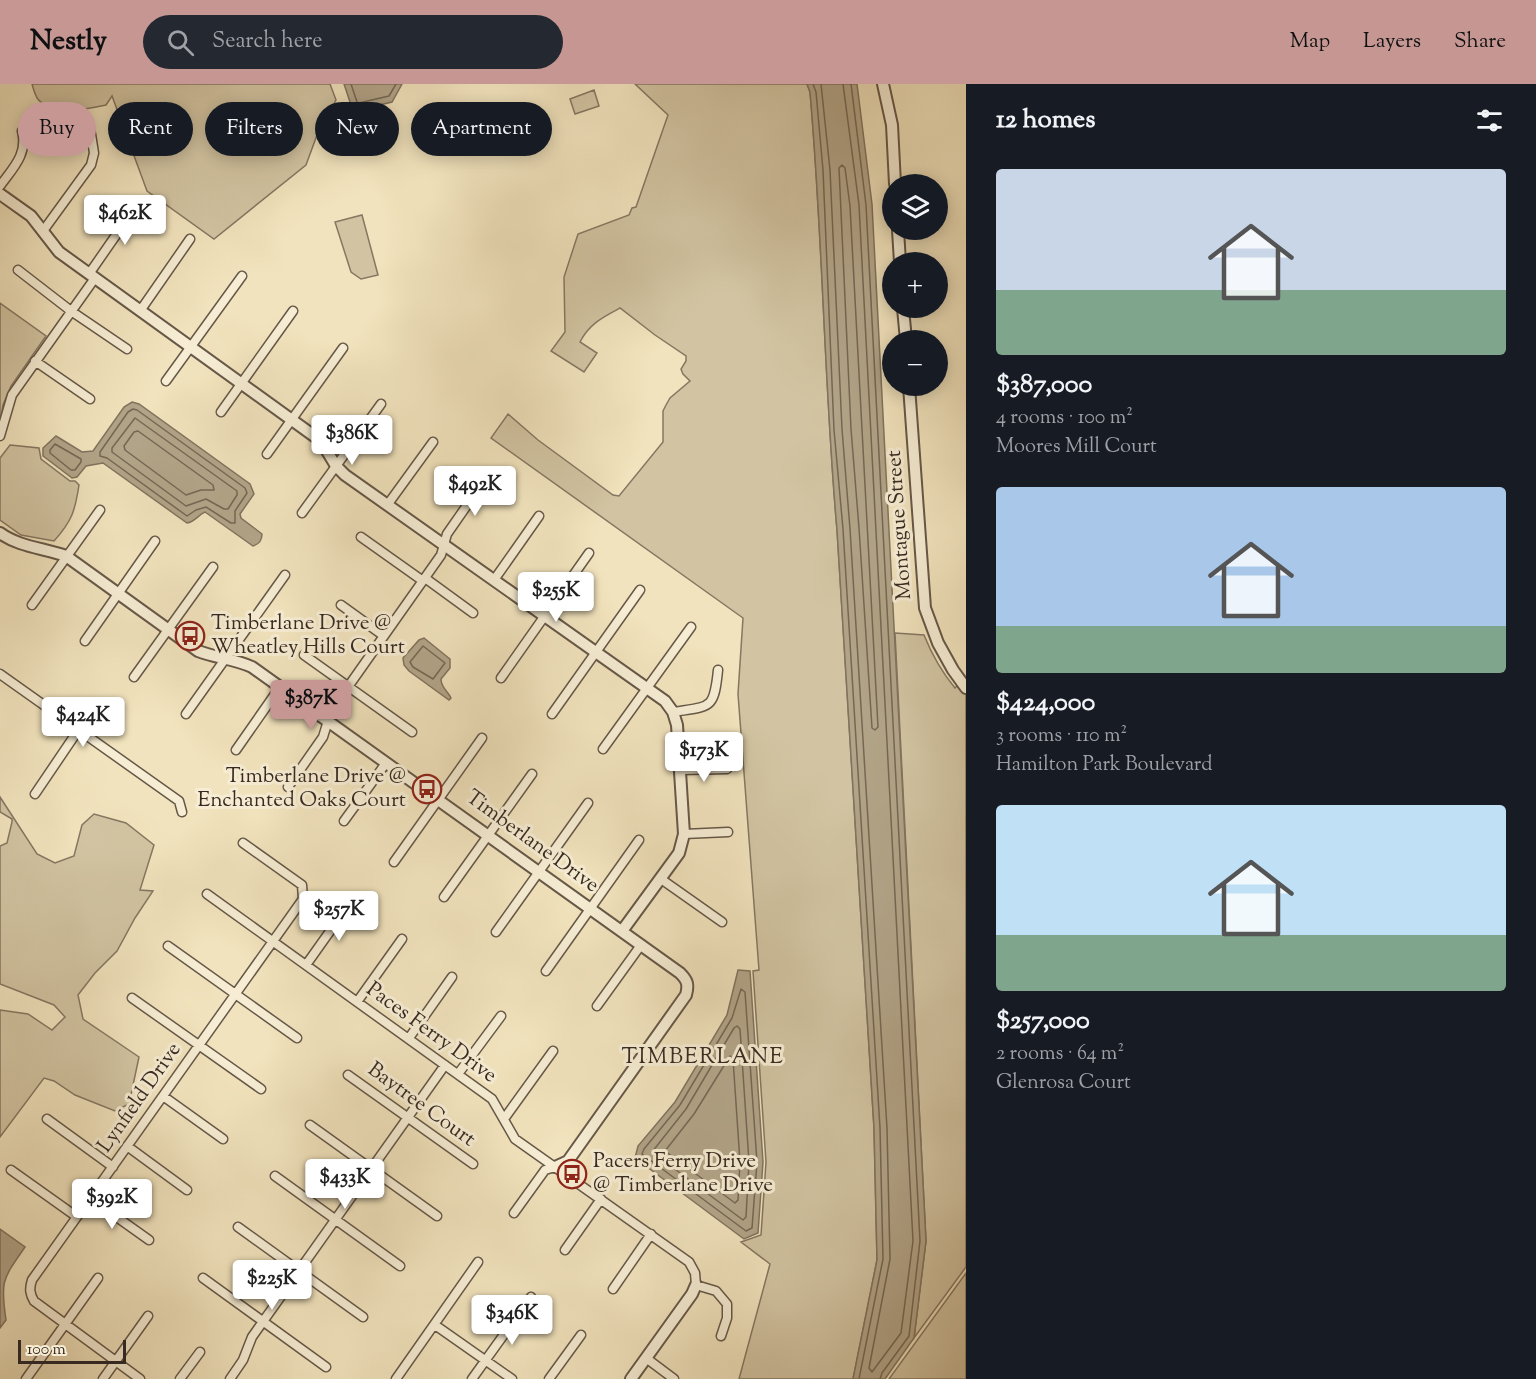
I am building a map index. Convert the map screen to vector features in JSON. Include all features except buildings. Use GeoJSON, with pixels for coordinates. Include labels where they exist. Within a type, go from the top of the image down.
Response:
{"type":"FeatureCollection","features":[{"type":"Feature","properties":{"kind":"street"},"geometry":{"type":"LineString","coordinates":[[883,84],[892,125],[894,174]]}},
{"type":"Feature","properties":{"kind":"street"},"geometry":{"type":"LineString","coordinates":[[0,186],[22,156]]}},
{"type":"Feature","properties":{"kind":"street"},"geometry":{"type":"LineString","coordinates":[[43,231],[91,165],[93,156]]}},
{"type":"Feature","properties":{"kind":"street"},"geometry":{"type":"LineString","coordinates":[[0,195],[31,216],[59,252],[321,441],[336,466],[345,475],[665,701],[673,712],[677,725],[684,834],[679,853],[622,932]]}},
{"type":"Feature","properties":{"kind":"street"},"geometry":{"type":"LineString","coordinates":[[0,436],[12,395],[71,310],[140,202]]}},
{"type":"Feature","properties":{"kind":"street"},"geometry":{"type":"LineString","coordinates":[[140,311],[190,239]]}},
{"type":"Feature","properties":{"kind":"street"},"geometry":{"type":"LineString","coordinates":[[18,270],[127,349]]}},
{"type":"Feature","properties":{"kind":"street"},"geometry":{"type":"LineString","coordinates":[[166,381],[242,276]]}},
{"type":"Feature","properties":{"kind":"street"},"geometry":{"type":"LineString","coordinates":[[221,412],[293,311]]}},
{"type":"Feature","properties":{"kind":"street"},"geometry":{"type":"LineString","coordinates":[[267,454],[343,348]]}},
{"type":"Feature","properties":{"kind":"street"},"geometry":{"type":"LineString","coordinates":[[35,361],[90,399]]}},
{"type":"Feature","properties":{"kind":"street","name":"Montague Street"},"geometry":{"type":"LineString","coordinates":[[910,396],[925,608],[938,643],[966,688]]}},
{"type":"Feature","properties":{"kind":"street"},"geometry":{"type":"LineString","coordinates":[[303,513],[381,404]]}},
{"type":"Feature","properties":{"kind":"street"},"geometry":{"type":"LineString","coordinates":[[388,504],[433,442]]}},
{"type":"Feature","properties":{"kind":"street"},"geometry":{"type":"LineString","coordinates":[[288,787],[323,737],[331,711],[441,555],[447,534],[486,478]]}},
{"type":"Feature","properties":{"kind":"street"},"geometry":{"type":"LineString","coordinates":[[32,605],[100,510]]}},
{"type":"Feature","properties":{"kind":"street"},"geometry":{"type":"LineString","coordinates":[[494,580],[539,516]]}},
{"type":"Feature","properties":{"kind":"street","name":"Timberlane Drive"},"geometry":{"type":"LineString","coordinates":[[1,537],[66,556],[198,651],[239,661],[252,667],[539,871],[687,980],[686,995],[568,1161],[555,1167]]}},
{"type":"Feature","properties":{"kind":"street"},"geometry":{"type":"LineString","coordinates":[[361,537],[473,613]]}},
{"type":"Feature","properties":{"kind":"street"},"geometry":{"type":"LineString","coordinates":[[85,641],[155,541]]}},
{"type":"Feature","properties":{"kind":"street"},"geometry":{"type":"LineString","coordinates":[[501,678],[589,553]]}},
{"type":"Feature","properties":{"kind":"street"},"geometry":{"type":"LineString","coordinates":[[134,678],[213,567]]}},
{"type":"Feature","properties":{"kind":"street"},"geometry":{"type":"LineString","coordinates":[[186,714],[285,575]]}},
{"type":"Feature","properties":{"kind":"street"},"geometry":{"type":"LineString","coordinates":[[552,714],[640,590]]}},
{"type":"Feature","properties":{"kind":"street"},"geometry":{"type":"LineString","coordinates":[[341,605],[384,636]]}},
{"type":"Feature","properties":{"kind":"street"},"geometry":{"type":"LineString","coordinates":[[603,749],[691,627]]}},
{"type":"Feature","properties":{"kind":"street"},"geometry":{"type":"LineString","coordinates":[[304,655],[412,732]]}},
{"type":"Feature","properties":{"kind":"street"},"geometry":{"type":"LineString","coordinates":[[673,712],[703,707],[712,702],[716,692],[718,670]]}},
{"type":"Feature","properties":{"kind":"street"},"geometry":{"type":"LineString","coordinates":[[0,674],[179,801],[182,812]]}},
{"type":"Feature","properties":{"kind":"street"},"geometry":{"type":"LineString","coordinates":[[236,750],[280,687]]}},
{"type":"Feature","properties":{"kind":"street"},"geometry":{"type":"LineString","coordinates":[[35,794],[79,729]]}},
{"type":"Feature","properties":{"kind":"street"},"geometry":{"type":"LineString","coordinates":[[394,862],[482,738]]}},
{"type":"Feature","properties":{"kind":"street"},"geometry":{"type":"LineString","coordinates":[[344,821],[386,763]]}},
{"type":"Feature","properties":{"kind":"street"},"geometry":{"type":"LineString","coordinates":[[680,770],[727,769]]}},
{"type":"Feature","properties":{"kind":"street"},"geometry":{"type":"LineString","coordinates":[[444,897],[531,774]]}},
{"type":"Feature","properties":{"kind":"street"},"geometry":{"type":"LineString","coordinates":[[496,932],[588,803]]}},
{"type":"Feature","properties":{"kind":"street"},"geometry":{"type":"LineString","coordinates":[[684,834],[728,831]]}},
{"type":"Feature","properties":{"kind":"street"},"geometry":{"type":"LineString","coordinates":[[546,971],[639,840]]}},
{"type":"Feature","properties":{"kind":"street","name":"Lynfield Drive"},"geometry":{"type":"LineString","coordinates":[[140,1379],[34,1301],[30,1294],[30,1287],[32,1280],[303,898],[302,885],[243,843]]}},
{"type":"Feature","properties":{"kind":"street"},"geometry":{"type":"LineString","coordinates":[[661,879],[722,922]]}},
{"type":"Feature","properties":{"kind":"street","name":"Paces Ferry Drive"},"geometry":{"type":"LineString","coordinates":[[207,894],[492,1099],[515,1139],[690,1262],[695,1273],[696,1285]]}},
{"type":"Feature","properties":{"kind":"street"},"geometry":{"type":"LineString","coordinates":[[306,965],[350,903]]}},
{"type":"Feature","properties":{"kind":"street"},"geometry":{"type":"LineString","coordinates":[[357,1002],[402,939]]}},
{"type":"Feature","properties":{"kind":"street"},"geometry":{"type":"LineString","coordinates":[[597,1006],[641,945]]}},
{"type":"Feature","properties":{"kind":"street"},"geometry":{"type":"LineString","coordinates":[[168,946],[297,1038]]}},
{"type":"Feature","properties":{"kind":"street"},"geometry":{"type":"LineString","coordinates":[[409,1038],[452,977]]}},
{"type":"Feature","properties":{"kind":"street"},"geometry":{"type":"LineString","coordinates":[[132,998],[261,1089]]}},
{"type":"Feature","properties":{"kind":"street"},"geometry":{"type":"LineString","coordinates":[[458,1074],[501,1016]]}},
{"type":"Feature","properties":{"kind":"street"},"geometry":{"type":"LineString","coordinates":[[504,1119],[553,1051]]}},
{"type":"Feature","properties":{"kind":"street"},"geometry":{"type":"LineString","coordinates":[[233,1378],[252,1337],[445,1065]]}},
{"type":"Feature","properties":{"kind":"street","name":"Baytree Court"},"geometry":{"type":"LineString","coordinates":[[348,1075],[473,1164]]}},
{"type":"Feature","properties":{"kind":"street"},"geometry":{"type":"LineString","coordinates":[[163,1096],[223,1139]]}},
{"type":"Feature","properties":{"kind":"street"},"geometry":{"type":"LineString","coordinates":[[47,1119],[113,1167]]}},
{"type":"Feature","properties":{"kind":"street"},"geometry":{"type":"LineString","coordinates":[[310,1125],[437,1216]]}},
{"type":"Feature","properties":{"kind":"street"},"geometry":{"type":"LineString","coordinates":[[127,1146],[187,1190]]}},
{"type":"Feature","properties":{"kind":"street"},"geometry":{"type":"LineString","coordinates":[[514,1213],[545,1170],[555,1167]]}},
{"type":"Feature","properties":{"kind":"street"},"geometry":{"type":"LineString","coordinates":[[11,1170],[77,1217]]}},
{"type":"Feature","properties":{"kind":"street"},"geometry":{"type":"LineString","coordinates":[[275,1176],[400,1266]]}},
{"type":"Feature","properties":{"kind":"street"},"geometry":{"type":"LineString","coordinates":[[90,1198],[149,1240]]}},
{"type":"Feature","properties":{"kind":"street"},"geometry":{"type":"LineString","coordinates":[[565,1250],[601,1199]]}},
{"type":"Feature","properties":{"kind":"street"},"geometry":{"type":"LineString","coordinates":[[238,1227],[363,1317]]}},
{"type":"Feature","properties":{"kind":"street"},"geometry":{"type":"LineString","coordinates":[[614,1289],[651,1234]]}},
{"type":"Feature","properties":{"kind":"street"},"geometry":{"type":"LineString","coordinates":[[396,1379],[478,1262]]}},
{"type":"Feature","properties":{"kind":"street"},"geometry":{"type":"LineString","coordinates":[[26,1379],[98,1278]]}},
{"type":"Feature","properties":{"kind":"street"},"geometry":{"type":"LineString","coordinates":[[203,1278],[326,1367]]}},
{"type":"Feature","properties":{"kind":"street"},"geometry":{"type":"LineString","coordinates":[[631,1379],[692,1294],[696,1285],[716,1291],[727,1304],[727,1318],[721,1336]]}},
{"type":"Feature","properties":{"kind":"street"},"geometry":{"type":"LineString","coordinates":[[472,1379],[531,1297]]}},
{"type":"Feature","properties":{"kind":"street"},"geometry":{"type":"LineString","coordinates":[[103,1379],[148,1316]]}},
{"type":"Feature","properties":{"kind":"street"},"geometry":{"type":"LineString","coordinates":[[435,1324],[512,1379]]}},
{"type":"Feature","properties":{"kind":"street"},"geometry":{"type":"LineString","coordinates":[[549,1379],[581,1335]]}},
{"type":"Feature","properties":{"kind":"street"},"geometry":{"type":"LineString","coordinates":[[180,1379],[200,1352]]}},
{"type":"Feature","properties":{"kind":"street"},"geometry":{"type":"LineString","coordinates":[[646,1358],[674,1379]]}},
{"type":"Feature","properties":{"kind":"shaded area"},"geometry":{"type":"Polygon","coordinates":[[[32,84],[330,84],[336,100],[335,102],[315,102],[315,140],[306,165],[214,239],[147,191],[134,156],[193,156],[193,102],[114,102],[112,96],[106,105],[96,107],[96,102],[41,102],[32,84]]]}},
{"type":"Feature","properties":{"kind":"shaded area"},"geometry":{"type":"Polygon","coordinates":[[[635,84],[807,84],[810,92],[874,1128],[877,1260],[853,1379],[739,1379],[770,1264],[741,1242],[761,1235],[766,1162],[753,971],[759,970],[738,694],[743,618],[491,438],[508,414],[538,440],[613,495],[619,496],[663,442],[663,411],[670,398],[690,381],[681,369],[686,356],[620,308],[592,326],[580,342],[597,353],[584,372],[551,351],[565,332],[564,277],[578,234],[629,215],[632,208],[636,207],[668,115],[635,84]]]}},
{"type":"Feature","properties":{"kind":"shaded area"},"geometry":{"type":"Polygon","coordinates":[[[594,90],[599,106],[575,114],[570,99],[594,90]]]}},
{"type":"Feature","properties":{"kind":"shaded area"},"geometry":{"type":"Polygon","coordinates":[[[362,215],[378,275],[361,279],[351,272],[335,222],[362,215]]]}},
{"type":"Feature","properties":{"kind":"shaded area"},"geometry":{"type":"Polygon","coordinates":[[[0,303],[46,336],[11,386],[3,405],[0,425],[0,303]]]}},
{"type":"Feature","properties":{"kind":"shaded area"},"geometry":{"type":"Polygon","coordinates":[[[10,445],[39,448],[41,459],[79,485],[72,515],[54,541],[21,535],[0,520],[0,458],[10,445]]]}},
{"type":"Feature","properties":{"kind":"shaded area"},"geometry":{"type":"Polygon","coordinates":[[[895,633],[924,635],[945,675],[955,688],[959,684],[966,694],[966,1267],[914,1338],[926,1241],[895,633]]]}},
{"type":"Feature","properties":{"kind":"shaded area"},"geometry":{"type":"Polygon","coordinates":[[[0,797],[37,854],[55,863],[74,856],[82,825],[94,814],[126,823],[154,845],[140,890],[153,891],[117,951],[95,973],[78,995],[83,1019],[139,1057],[129,1104],[115,1111],[75,1095],[54,1081],[44,1078],[0,1137],[0,1010],[28,1014],[52,1030],[65,1017],[54,1005],[0,984],[0,846],[7,843],[12,819],[0,812],[0,797]]]}},
{"type":"Feature","properties":{"kind":"shaded area"},"geometry":{"type":"Polygon","coordinates":[[[966,1273],[966,1379],[889,1379],[966,1273]]]}},
{"type":"Feature","properties":{"kind":"water"},"geometry":{"type":"Polygon","coordinates":[[[344,84],[402,84],[392,102],[350,102],[344,84]]]}},
{"type":"Feature","properties":{"kind":"water"},"geometry":{"type":"Polygon","coordinates":[[[807,84],[857,84],[872,204],[926,1241],[914,1338],[885,1379],[853,1379],[877,1260],[874,1128],[829,420],[818,202],[810,92],[807,84]]]}},
{"type":"Feature","properties":{"kind":"water"},"geometry":{"type":"Polygon","coordinates":[[[132,402],[139,404],[250,484],[254,494],[240,514],[241,518],[262,534],[258,543],[253,546],[205,512],[187,523],[103,463],[86,466],[77,477],[72,478],[43,456],[43,448],[56,436],[82,452],[93,451],[124,407],[132,402]]]}},
{"type":"Feature","properties":{"kind":"water"},"geometry":{"type":"Polygon","coordinates":[[[424,638],[450,659],[450,668],[441,679],[442,685],[451,698],[449,700],[404,665],[403,658],[419,640],[424,638]]]}},
{"type":"Feature","properties":{"kind":"water"},"geometry":{"type":"Polygon","coordinates":[[[738,970],[750,971],[763,1162],[758,1233],[744,1239],[635,1158],[638,1146],[675,1102],[727,1015],[738,970]]]}},
{"type":"Feature","properties":{"kind":"water"},"geometry":{"type":"Polygon","coordinates":[[[0,1229],[25,1247],[5,1280],[3,1296],[6,1320],[0,1328],[0,1229]]]}},
{"type":"Feature","properties":{"kind":"place","name":"Timberlane Drive @ Wheatley Hills Court"},"geometry":{"type":"Point","coordinates":[190,636]}},
{"type":"Feature","properties":{"kind":"place","name":"Timberlane Drive @ Enchanted Oaks Court"},"geometry":{"type":"Point","coordinates":[427,789]}},
{"type":"Feature","properties":{"kind":"place","name":"Pacers Ferry Drive @ Timberlane Drive"},"geometry":{"type":"Point","coordinates":[572,1174]}},
{"type":"Feature","properties":{"kind":"district","name":"TIMBERLANE"},"geometry":{"type":"Point","coordinates":[703,1058]}}]}
